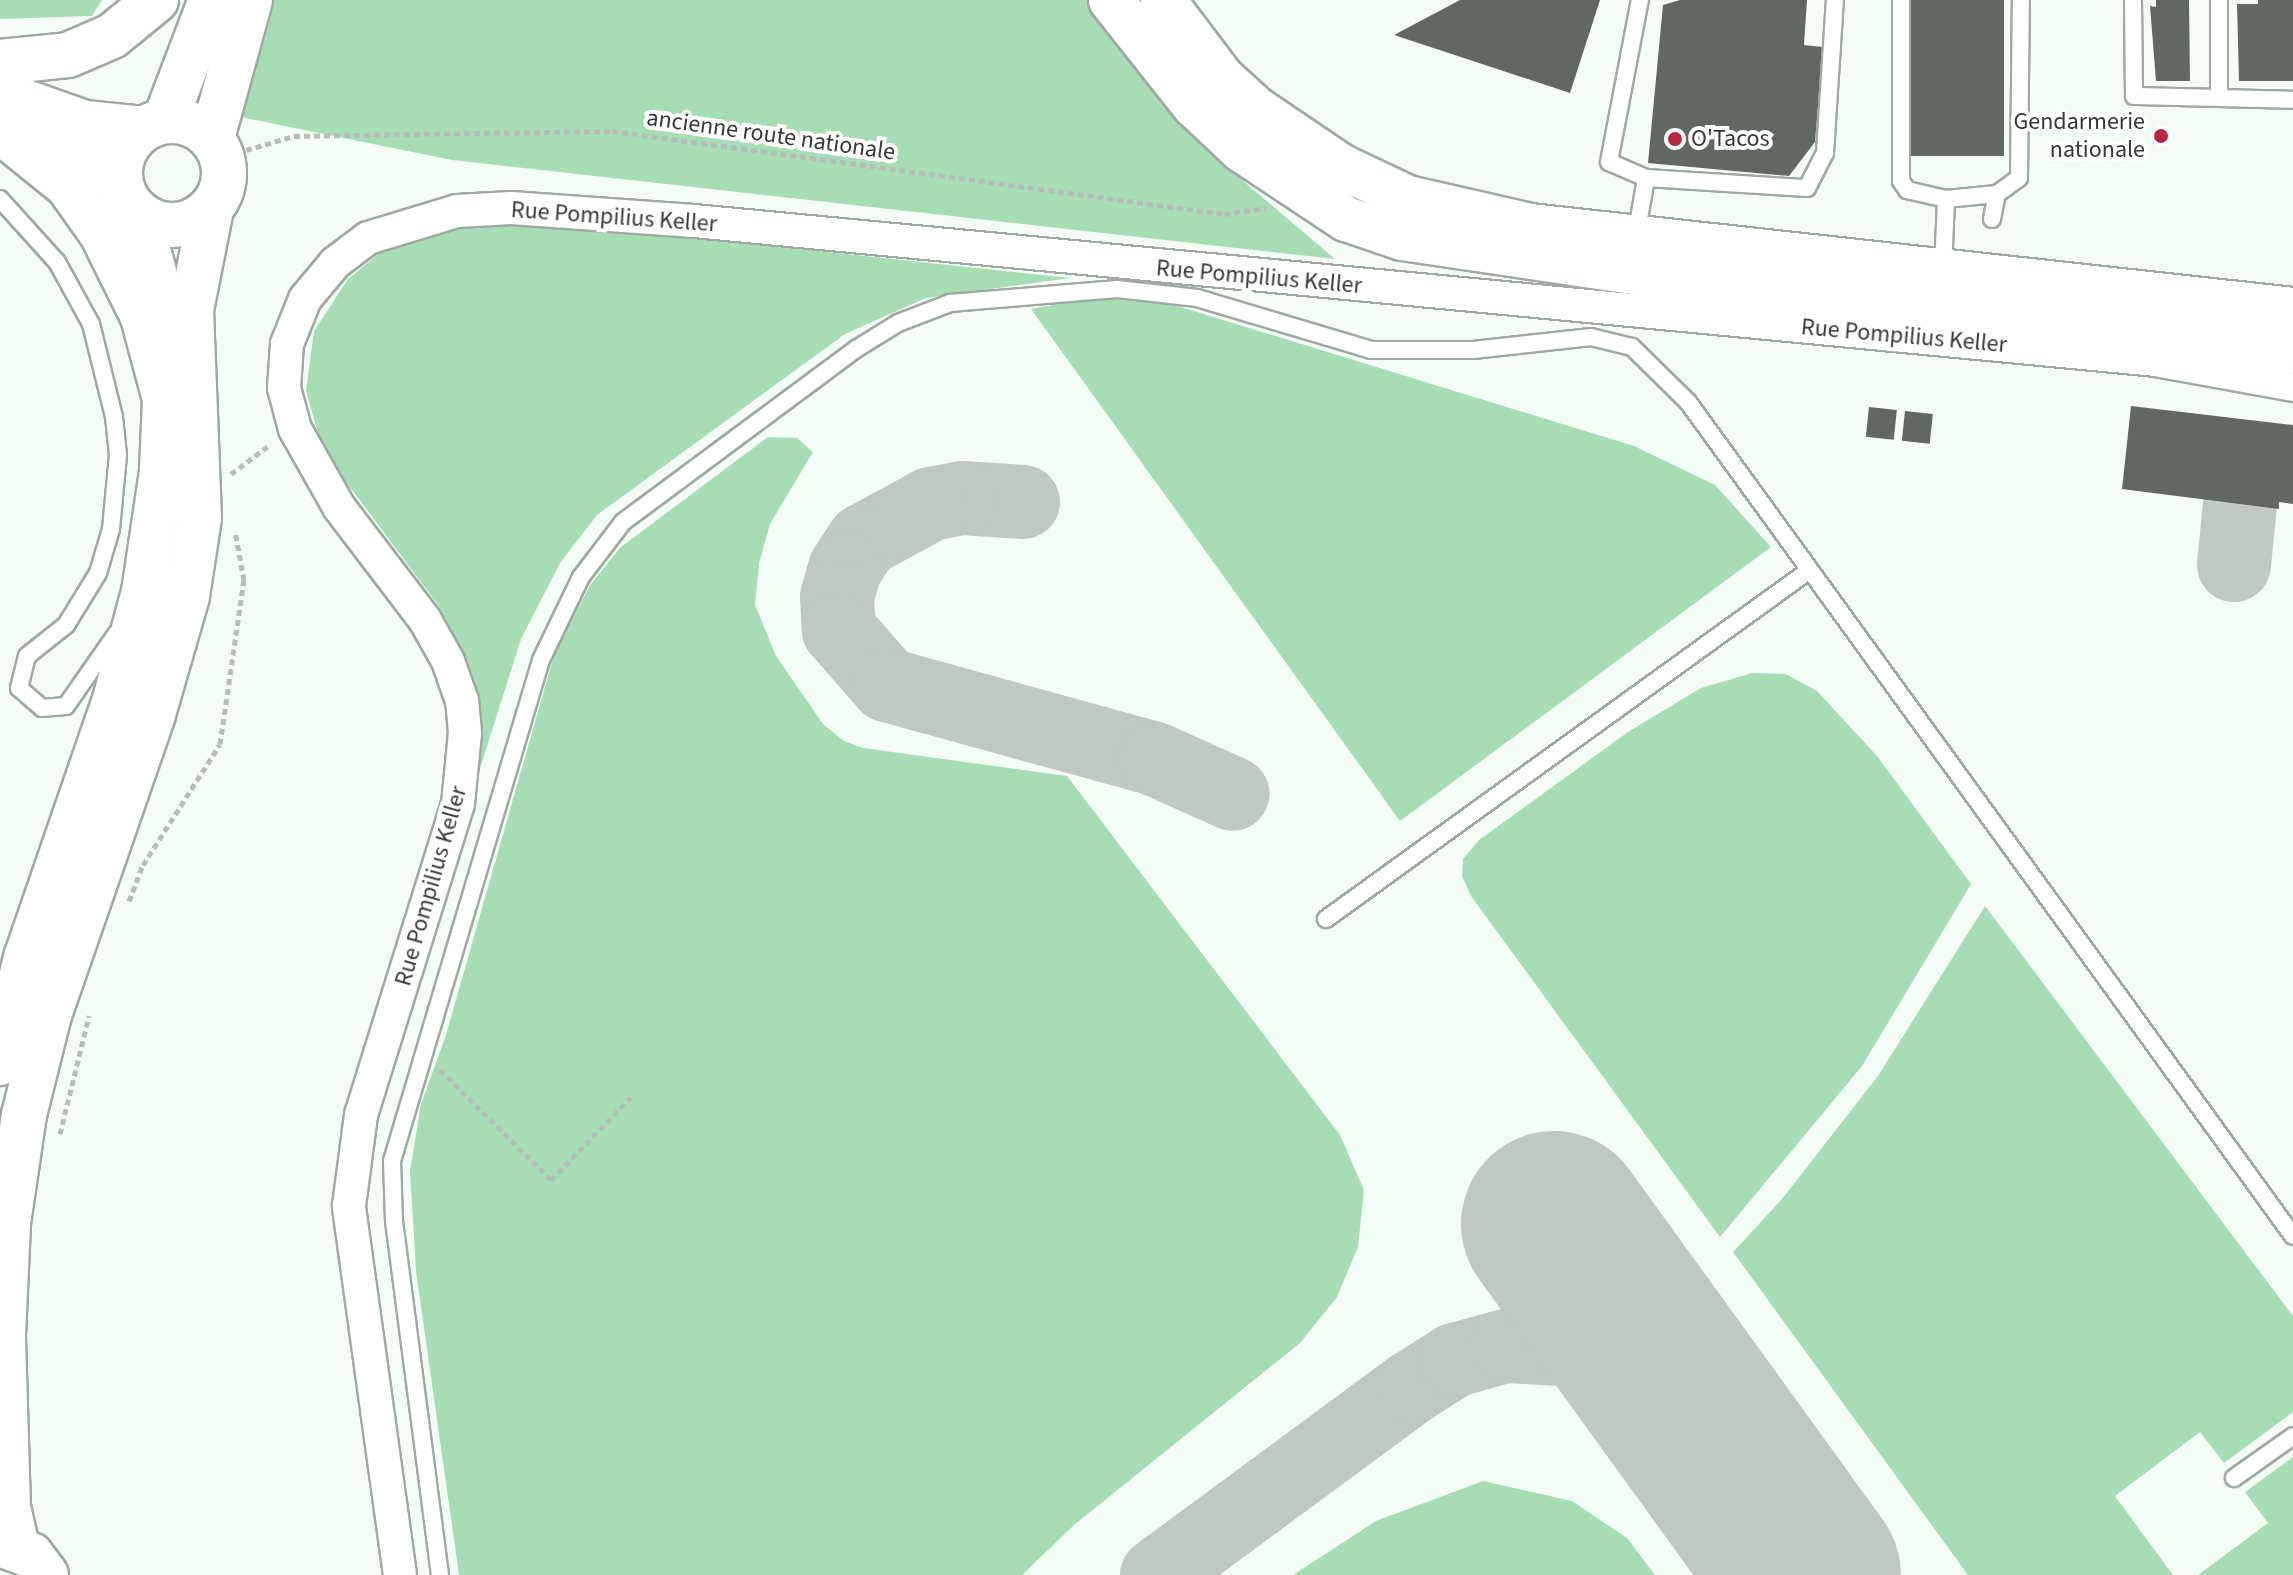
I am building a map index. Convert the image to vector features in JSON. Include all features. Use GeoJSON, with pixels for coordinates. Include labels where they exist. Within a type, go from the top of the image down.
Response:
{"type":"FeatureCollection","features":[{"type":"Feature","properties":{"kind":"main road"},"geometry":{"type":"LineString","coordinates":[[0,62],[68,55],[112,36],[156,0]]}},
{"type":"Feature","properties":{"kind":"main road"},"geometry":{"type":"LineString","coordinates":[[21,1555],[8,1507],[3,1335],[8,1223],[40,977],[144,592],[162,471],[165,399],[154,272],[129,196],[121,160],[154,125],[211,0]]}},
{"type":"Feature","properties":{"kind":"main road"},"geometry":{"type":"LineString","coordinates":[[0,1063],[153,714],[187,596],[199,518],[191,310],[211,209],[224,182],[217,148],[250,0]]}},
{"type":"Feature","properties":{"kind":"main road"},"geometry":{"type":"LineString","coordinates":[[1111,0],[1194,105],[1242,150],[1346,219],[1445,248],[1708,283],[2293,347]]}},
{"type":"Feature","properties":{"kind":"main road"},"geometry":{"type":"LineString","coordinates":[[1163,0],[1222,78],[1256,109],[1297,140],[1382,188],[1530,226],[2293,310]]}},
{"type":"Feature","properties":{"kind":"main road"},"geometry":{"type":"LineString","coordinates":[[0,93],[85,123],[191,124],[217,148]]}},
{"type":"Feature","properties":{"kind":"main road"},"geometry":{"type":"LineString","coordinates":[[0,114],[61,141],[129,196],[175,225],[211,209]]}},
{"type":"Feature","properties":{"kind":"main road"},"geometry":{"type":"LineString","coordinates":[[0,131],[68,186],[102,234],[143,317],[165,399]]}},
{"type":"Feature","properties":{"kind":"street","name":"Rue Pompilius Keller"},"geometry":{"type":"LineString","coordinates":[[400,1575],[349,1206],[361,1115],[458,804],[465,733],[462,701],[448,661],[425,620],[339,507],[295,429],[284,388],[287,344],[305,299],[335,263],[368,238],[457,211],[511,208],[694,221],[2156,360],[2293,385]]}},
{"type":"Feature","properties":{"kind":"lane"},"geometry":{"type":"LineString","coordinates":[[1640,0],[1609,162],[1646,178],[1807,188],[1825,153],[1835,0]]}},
{"type":"Feature","properties":{"kind":"lane"},"geometry":{"type":"LineString","coordinates":[[1901,0],[1901,181],[1907,190],[1946,199],[1997,194],[2012,187],[2021,165],[2021,0]]}},
{"type":"Feature","properties":{"kind":"lane"},"geometry":{"type":"LineString","coordinates":[[2133,0],[2134,96],[2293,100]]}},
{"type":"Feature","properties":{"kind":"lane"},"geometry":{"type":"LineString","coordinates":[[2219,0],[2219,96]]}},
{"type":"Feature","properties":{"kind":"lane"},"geometry":{"type":"LineString","coordinates":[[1635,237],[1646,178]]}},
{"type":"Feature","properties":{"kind":"lane"},"geometry":{"type":"LineString","coordinates":[[1992,219],[1997,194]]}},
{"type":"Feature","properties":{"kind":"lane"},"geometry":{"type":"LineString","coordinates":[[0,199],[57,262],[91,324],[114,417],[118,455],[111,529],[98,573],[66,625],[35,647],[21,665],[19,688],[28,699],[42,708],[66,706],[144,592]]}},
{"type":"Feature","properties":{"kind":"lane"},"geometry":{"type":"LineString","coordinates":[[1943,272],[1946,199]]}},
{"type":"Feature","properties":{"kind":"lane"},"geometry":{"type":"LineString","coordinates":[[440,1575],[392,1185],[394,1141],[541,660],[602,545],[623,522],[856,349],[898,323],[950,303],[1117,289],[1197,298],[1371,350],[1473,350],[1591,337],[1632,347],[1688,402],[1807,572],[2293,1236]]}},
{"type":"Feature","properties":{"kind":"lane"},"geometry":{"type":"LineString","coordinates":[[1326,919],[1807,572]]}},
{"type":"Feature","properties":{"kind":"lane"},"geometry":{"type":"LineString","coordinates":[[2234,1478],[2293,1436]]}},
{"type":"Feature","properties":{"kind":"path","name":"ancienne route nationale"},"geometry":{"type":"LineString","coordinates":[[217,148],[294,136],[612,131],[1224,214],[1315,201]]}},
{"type":"Feature","properties":{"kind":"path"},"geometry":{"type":"LineString","coordinates":[[227,491],[230,475],[243,463],[295,429]]}},
{"type":"Feature","properties":{"kind":"path"},"geometry":{"type":"LineString","coordinates":[[126,909],[143,865],[220,744],[244,580],[233,522]]}},
{"type":"Feature","properties":{"kind":"path"},"geometry":{"type":"LineString","coordinates":[[40,977],[58,1143]]}},
{"type":"Feature","properties":{"kind":"path"},"geometry":{"type":"LineString","coordinates":[[422,1052],[551,1180],[631,1097]]}},
{"type":"Feature","properties":{"kind":"green space"},"geometry":{"type":"Polygon","coordinates":[[[0,0],[102,0],[92,16],[0,19],[0,0]]]}},
{"type":"Feature","properties":{"kind":"green space"},"geometry":{"type":"Polygon","coordinates":[[[265,0],[1095,0],[1221,162],[1335,259],[452,160],[230,115],[265,0]]]}},
{"type":"Feature","properties":{"kind":"green space"},"geometry":{"type":"Polygon","coordinates":[[[493,216],[1070,278],[926,298],[845,334],[597,515],[560,563],[521,639],[477,778],[478,704],[468,661],[438,605],[343,478],[317,430],[306,391],[314,331],[348,279],[387,247],[493,216]]]}},
{"type":"Feature","properties":{"kind":"green space"},"geometry":{"type":"Polygon","coordinates":[[[1093,298],[1171,304],[1634,446],[1715,485],[1771,547],[1400,821],[1031,309],[1093,298]]]}},
{"type":"Feature","properties":{"kind":"green space"},"geometry":{"type":"Polygon","coordinates":[[[768,437],[797,438],[813,452],[770,524],[759,564],[755,605],[776,656],[823,724],[844,741],[863,748],[1067,776],[1340,1135],[1364,1190],[1358,1247],[1337,1297],[1300,1343],[1074,1525],[1022,1575],[459,1575],[416,1271],[410,1171],[421,1104],[446,1035],[554,655],[590,585],[621,547],[768,437]]]}},
{"type":"Feature","properties":{"kind":"green space"},"geometry":{"type":"Polygon","coordinates":[[[1752,673],[1786,674],[1817,691],[1877,756],[1971,884],[1862,1066],[1720,1237],[1471,896],[1462,876],[1463,859],[1479,840],[1628,732],[1701,688],[1752,673]]]}},
{"type":"Feature","properties":{"kind":"green space"},"geometry":{"type":"Polygon","coordinates":[[[1985,906],[2293,1316],[2293,1412],[2224,1463],[2200,1432],[2115,1496],[2173,1575],[1968,1575],[1733,1252],[1782,1199],[1878,1076],[1985,906]]]}},
{"type":"Feature","properties":{"kind":"green space"},"geometry":{"type":"Polygon","coordinates":[[[2293,1457],[2293,1575],[2198,1575],[2268,1523],[2245,1492],[2293,1457]]]}},
{"type":"Feature","properties":{"kind":"green space"},"geometry":{"type":"Polygon","coordinates":[[[1483,1481],[1572,1501],[1627,1538],[1655,1575],[1293,1575],[1376,1521],[1483,1481]]]}},
{"type":"Feature","properties":{"kind":"building"},"geometry":{"type":"Polygon","coordinates":[[[1460,0],[1600,0],[1570,93],[1394,35],[1460,0]]]}},
{"type":"Feature","properties":{"kind":"building"},"geometry":{"type":"Polygon","coordinates":[[[1680,0],[1807,0],[1804,45],[1823,47],[1815,142],[1789,176],[1648,163],[1663,5],[1680,0]]]}},
{"type":"Feature","properties":{"kind":"building"},"geometry":{"type":"Polygon","coordinates":[[[1910,0],[2004,0],[2004,156],[1910,156],[1910,0]]]}},
{"type":"Feature","properties":{"kind":"building"},"geometry":{"type":"Polygon","coordinates":[[[2156,0],[2189,0],[2190,81],[2156,81],[2150,6],[2156,7],[2156,0]]]}},
{"type":"Feature","properties":{"kind":"building"},"geometry":{"type":"Polygon","coordinates":[[[2258,0],[2293,0],[2293,81],[2239,81],[2237,4],[2258,4],[2258,0]]]}},
{"type":"Feature","properties":{"kind":"building"},"geometry":{"type":"Polygon","coordinates":[[[2131,406],[2293,425],[2293,504],[2279,502],[2279,509],[2122,489],[2131,406]]]}},
{"type":"Feature","properties":{"kind":"building"},"geometry":{"type":"Polygon","coordinates":[[[1869,407],[1897,410],[1894,440],[1866,437],[1869,407]]]}},
{"type":"Feature","properties":{"kind":"building"},"geometry":{"type":"Polygon","coordinates":[[[1905,411],[1933,414],[1930,444],[1902,441],[1905,411]]]}},
{"type":"Feature","properties":{"kind":"taxiway"},"geometry":{"type":"LineString","coordinates":[[1023,502],[962,498],[931,504],[863,541],[845,569],[837,597],[839,630],[887,685],[1155,759],[1233,794]]}},
{"type":"Feature","properties":{"kind":"taxiway"},"geometry":{"type":"LineString","coordinates":[[2234,565],[2240,504]]}},
{"type":"Feature","properties":{"kind":"taxiway"},"geometry":{"type":"LineString","coordinates":[[1157,1575],[1412,1387],[1455,1360],[1506,1346],[1578,1350],[1615,1363],[1697,1422]]}},
{"type":"Feature","properties":{"kind":"runway"},"geometry":{"type":"LineString","coordinates":[[1554,1224],[1808,1575]]}},
{"type":"Feature","properties":{"kind":"place","name":"Gendarmerie nationale"},"geometry":{"type":"Point","coordinates":[2161,136]}},
{"type":"Feature","properties":{"kind":"place","name":"O'Tacos"},"geometry":{"type":"Point","coordinates":[1675,139]}}]}
